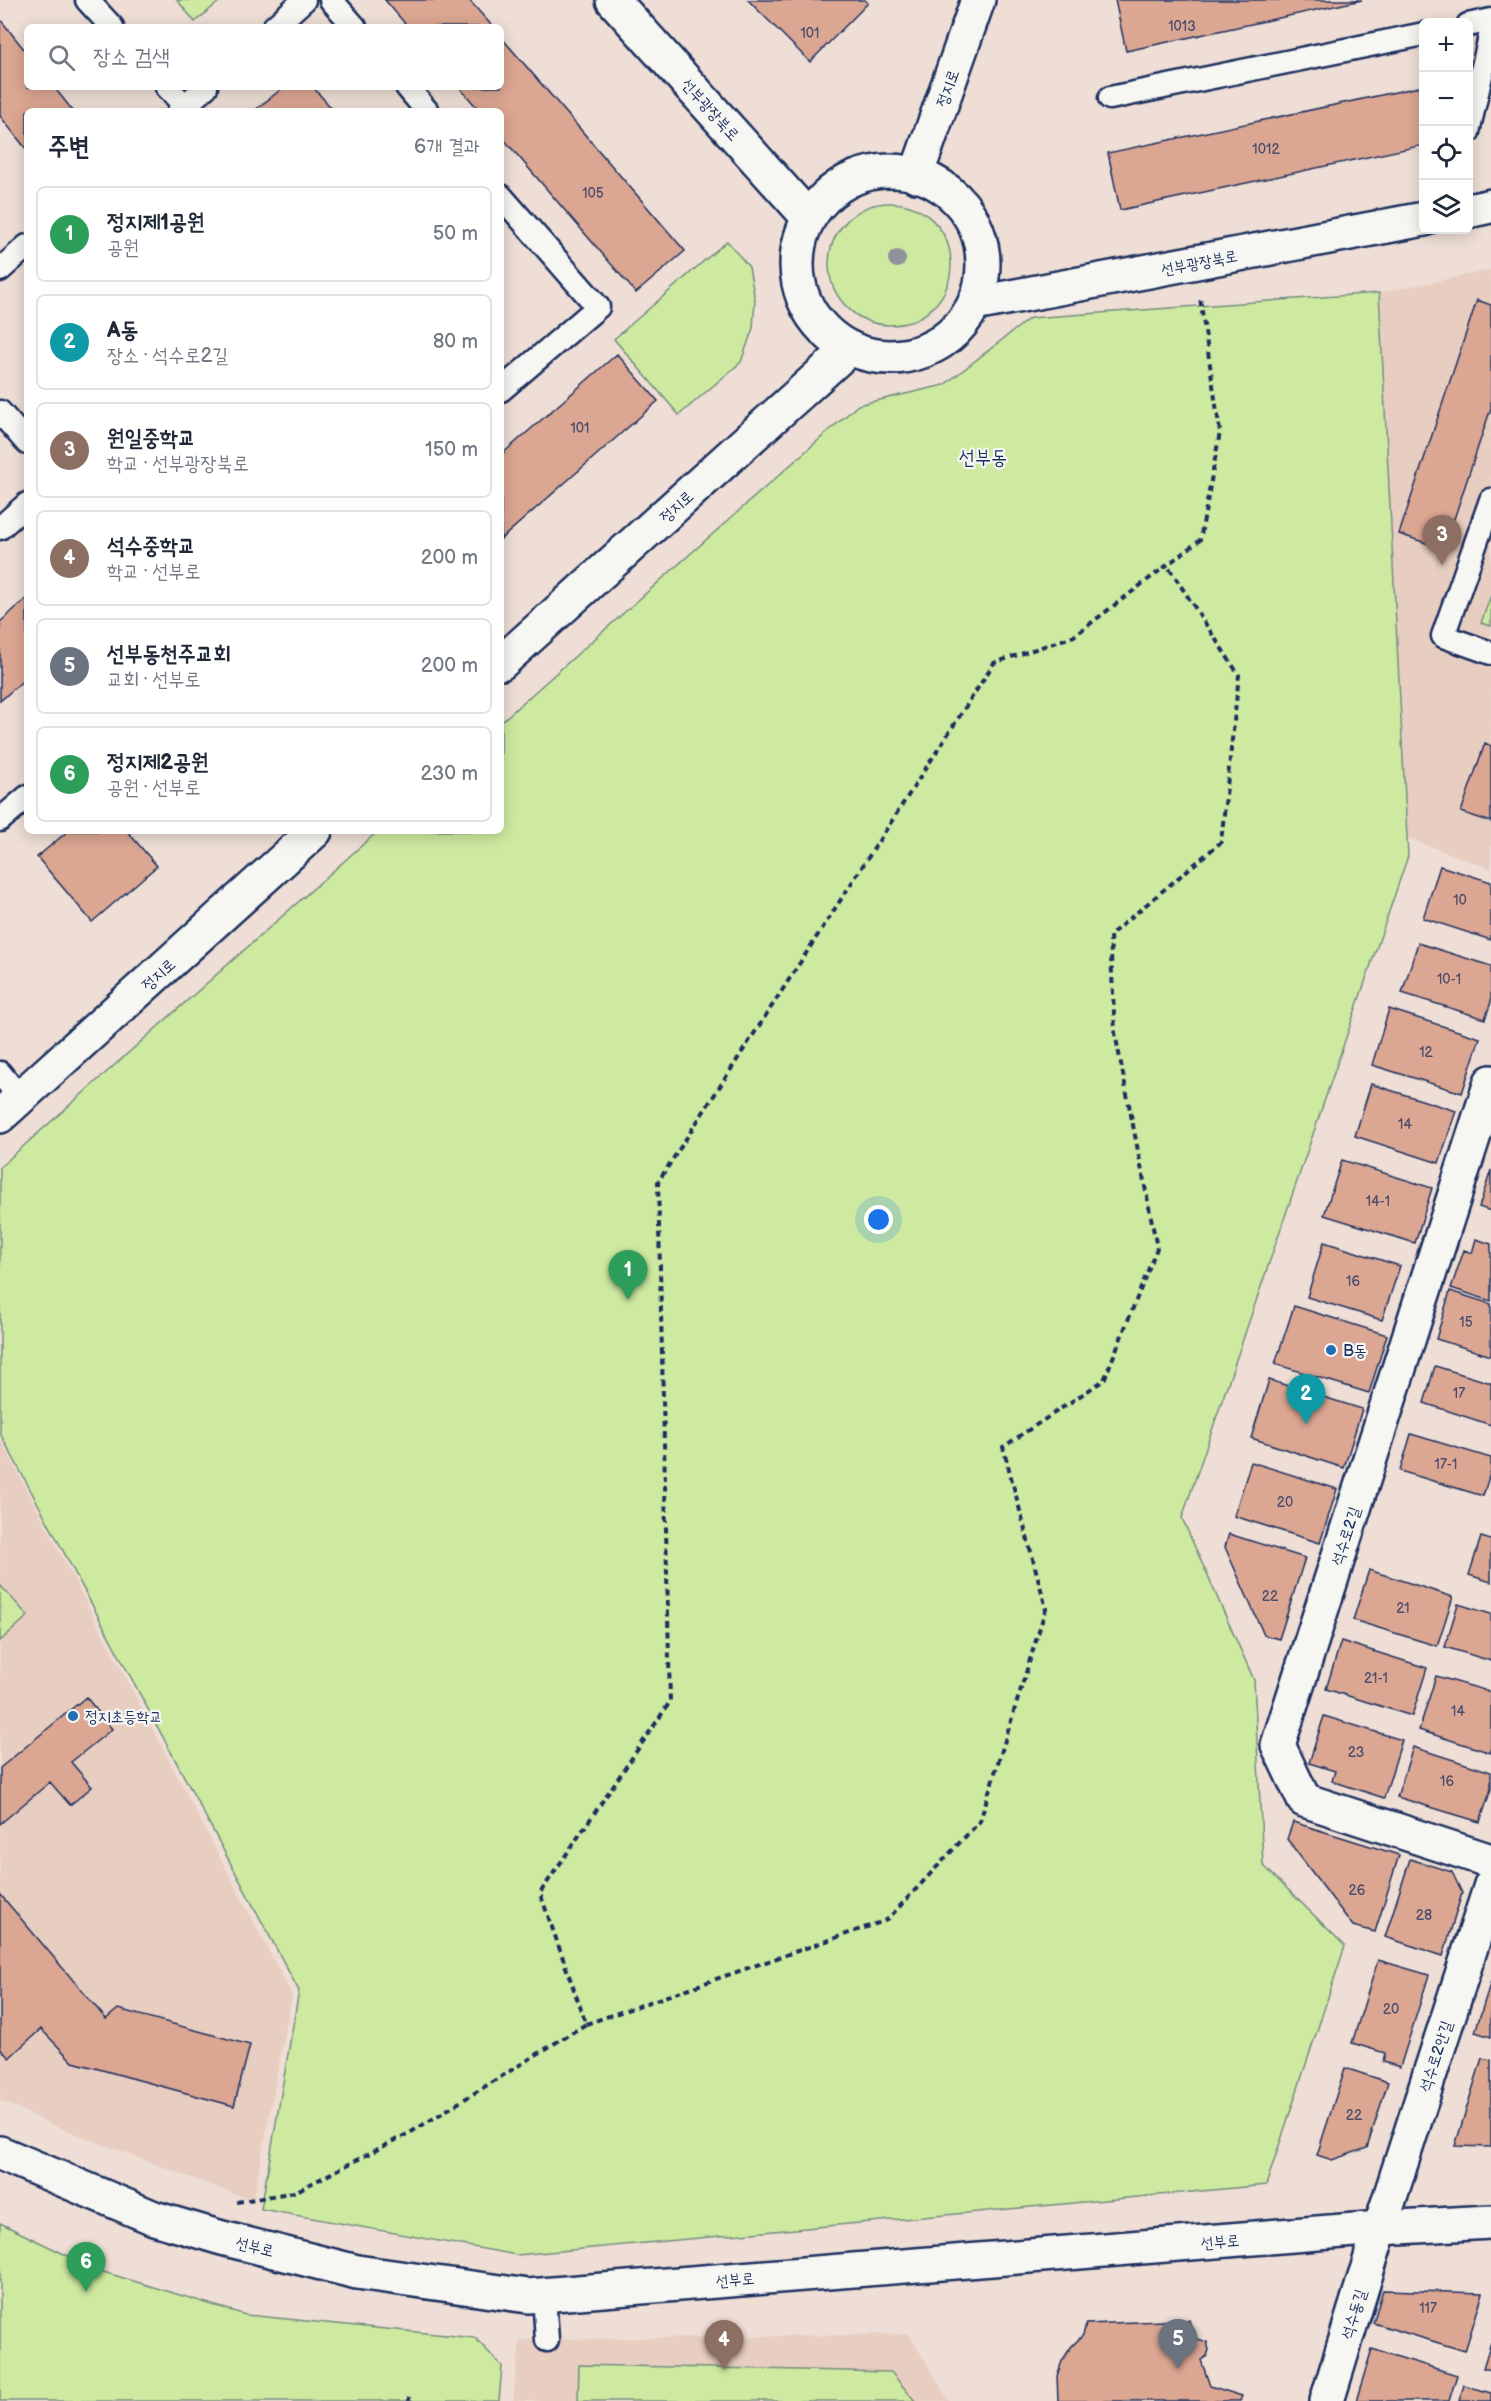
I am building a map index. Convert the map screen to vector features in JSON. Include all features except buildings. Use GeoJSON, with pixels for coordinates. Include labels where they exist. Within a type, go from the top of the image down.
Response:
{"type":"FeatureCollection","features":[{"type":"Feature","properties":{"kind":"street","name":"선부광장북로"},"geometry":{"type":"LineString","coordinates":[[613,0],[809,219]]}},
{"type":"Feature","properties":{"kind":"street","name":"정지로"},"geometry":{"type":"LineString","coordinates":[[916,176],[978,0]]}},
{"type":"Feature","properties":{"kind":"street"},"geometry":{"type":"LineString","coordinates":[[887,171],[906,172],[916,176],[941,186],[956,198],[968,213],[982,248],[981,286],[965,320],[937,344],[903,356],[885,357],[850,348],[820,325],[801,292],[797,273],[797,254],[801,236],[820,203],[850,180],[887,171]]}},
{"type":"Feature","properties":{"kind":"street"},"geometry":{"type":"LineString","coordinates":[[1473,210],[1491,206]]}},
{"type":"Feature","properties":{"kind":"street","name":"선부광장북로"},"geometry":{"type":"LineString","coordinates":[[974,304],[1419,220]]}},
{"type":"Feature","properties":{"kind":"street","name":"정지로"},"geometry":{"type":"LineString","coordinates":[[504,660],[850,348]]}},
{"type":"Feature","properties":{"kind":"street","name":"정지로"},"geometry":{"type":"LineString","coordinates":[[7,1096],[312,834]]}},
{"type":"Feature","properties":{"kind":"street","name":"석수로2길"},"geometry":{"type":"LineString","coordinates":[[1491,1082],[1278,1745],[1304,1800],[1491,1861]]}},
{"type":"Feature","properties":{"kind":"street","name":"석수로2안길"},"geometry":{"type":"LineString","coordinates":[[1380,2228],[1491,1885]]}},
{"type":"Feature","properties":{"kind":"street","name":"선부로"},"geometry":{"type":"LineString","coordinates":[[0,2153],[154,2218],[222,2238],[357,2272],[528,2296],[1380,2228],[1491,2222]]}},
{"type":"Feature","properties":{"kind":"street","name":"석수동길"},"geometry":{"type":"LineString","coordinates":[[1327,2401],[1380,2228]]}},
{"type":"Feature","properties":{"kind":"lane"},"geometry":{"type":"LineString","coordinates":[[87,0],[109,24]]}},
{"type":"Feature","properties":{"kind":"lane"},"geometry":{"type":"LineString","coordinates":[[277,24],[304,0]]}},
{"type":"Feature","properties":{"kind":"lane"},"geometry":{"type":"LineString","coordinates":[[331,0],[352,24]]}},
{"type":"Feature","properties":{"kind":"lane"},"geometry":{"type":"LineString","coordinates":[[1473,24],[1491,20]]}},
{"type":"Feature","properties":{"kind":"lane"},"geometry":{"type":"LineString","coordinates":[[1469,126],[1491,32]]}},
{"type":"Feature","properties":{"kind":"lane"},"geometry":{"type":"LineString","coordinates":[[1110,98],[1419,35]]}},
{"type":"Feature","properties":{"kind":"lane"},"geometry":{"type":"LineString","coordinates":[[169,90],[182,108],[203,90]]}},
{"type":"Feature","properties":{"kind":"lane"},"geometry":{"type":"LineString","coordinates":[[409,90],[424,108]]}},
{"type":"Feature","properties":{"kind":"lane"},"geometry":{"type":"LineString","coordinates":[[504,199],[598,307],[504,387]]}},
{"type":"Feature","properties":{"kind":"lane"},"geometry":{"type":"LineString","coordinates":[[0,270],[24,249]]}},
{"type":"Feature","properties":{"kind":"lane"},"geometry":{"type":"LineString","coordinates":[[0,412],[24,440]]}},
{"type":"Feature","properties":{"kind":"lane"},"geometry":{"type":"LineString","coordinates":[[1491,500],[1443,636],[1491,653]]}},
{"type":"Feature","properties":{"kind":"lane"},"geometry":{"type":"LineString","coordinates":[[0,528],[24,507]]}},
{"type":"Feature","properties":{"kind":"lane"},"geometry":{"type":"LineString","coordinates":[[0,820],[24,800]]}},
{"type":"Feature","properties":{"kind":"lane"},"geometry":{"type":"LineString","coordinates":[[544,2295],[546,2340]]}},
{"type":"Feature","properties":{"kind":"path"},"geometry":{"type":"LineString","coordinates":[[586,2024],[540,1893],[670,1702],[658,1182],[994,663],[1074,636],[1200,540],[1220,432],[1194,262]]}},
{"type":"Feature","properties":{"kind":"path"},"geometry":{"type":"LineString","coordinates":[[236,2203],[295,2192],[413,2131],[586,2024],[887,1920],[980,1821],[1046,1608],[1003,1447],[1104,1380],[1157,1248],[1115,1033],[1110,935],[1221,842],[1239,675],[1167,565]]}},
{"type":"Feature","properties":{"kind":"shaded area"},"geometry":{"type":"Polygon","coordinates":[[[1491,270],[1491,869],[1408,838],[1379,293],[1491,270]]]}},
{"type":"Feature","properties":{"kind":"shaded area","name":"정지초등학교"},"geometry":{"type":"Polygon","coordinates":[[[0,1438],[292,1995],[253,2201],[55,2126],[0,2100],[0,1438]]]}},
{"type":"Feature","properties":{"kind":"shaded area"},"geometry":{"type":"Polygon","coordinates":[[[909,2334],[949,2401],[513,2401],[520,2340],[909,2334]]]}},
{"type":"Feature","properties":{"kind":"green space"},"geometry":{"type":"Polygon","coordinates":[[[177,0],[221,0],[195,22],[177,0]]]}},
{"type":"Feature","properties":{"kind":"green space"},"geometry":{"type":"Polygon","coordinates":[[[890,203],[913,208],[933,221],[946,241],[951,264],[946,287],[933,307],[913,320],[890,325],[867,320],[847,307],[834,287],[829,264],[834,241],[847,221],[867,208],[890,203]]]}},
{"type":"Feature","properties":{"kind":"green space"},"geometry":{"type":"Polygon","coordinates":[[[727,241],[749,267],[755,300],[753,328],[741,362],[679,415],[614,339],[727,241]]]}},
{"type":"Feature","properties":{"kind":"green space"},"geometry":{"type":"Polygon","coordinates":[[[1379,293],[1408,856],[1182,1518],[1254,1680],[1263,1865],[1345,1946],[1266,2185],[517,2255],[261,2209],[299,1991],[0,1433],[0,1167],[375,834],[504,834],[504,719],[858,405],[944,385],[1030,318],[1379,293]]]}},
{"type":"Feature","properties":{"kind":"green space"},"geometry":{"type":"Polygon","coordinates":[[[1491,595],[1491,626],[1481,623],[1491,595]]]}},
{"type":"Feature","properties":{"kind":"green space"},"geometry":{"type":"Polygon","coordinates":[[[0,1585],[28,1616],[0,1641],[0,1585]]]}},
{"type":"Feature","properties":{"kind":"green space"},"geometry":{"type":"Polygon","coordinates":[[[0,2223],[97,2270],[246,2315],[475,2338],[502,2366],[499,2401],[0,2401],[0,2223]]]}},
{"type":"Feature","properties":{"kind":"green space"},"geometry":{"type":"Polygon","coordinates":[[[579,2365],[891,2372],[915,2401],[578,2401],[579,2365]]]}},
{"type":"Feature","properties":{"kind":"place","name":"원일중학교"},"geometry":{"type":"Point","coordinates":[1442,565]}},
{"type":"Feature","properties":{"kind":"place","name":"정지제1공원"},"geometry":{"type":"Point","coordinates":[628,1300]}},
{"type":"Feature","properties":{"kind":"place","name":"B동"},"geometry":{"type":"Point","coordinates":[1331,1350]}},
{"type":"Feature","properties":{"kind":"place","name":"A동"},"geometry":{"type":"Point","coordinates":[1306,1424]}},
{"type":"Feature","properties":{"kind":"place","name":"정지초등학교"},"geometry":{"type":"Point","coordinates":[73,1716]}},
{"type":"Feature","properties":{"kind":"place","name":"정지제2공원"},"geometry":{"type":"Point","coordinates":[86,2292]}},
{"type":"Feature","properties":{"kind":"place","name":"선부동천주교회"},"geometry":{"type":"Point","coordinates":[1178,2369]}},
{"type":"Feature","properties":{"kind":"place","name":"석수중학교"},"geometry":{"type":"Point","coordinates":[724,2370]}},
{"type":"Feature","properties":{"kind":"district","name":"선부동"},"geometry":{"type":"Point","coordinates":[983,457]}}]}
